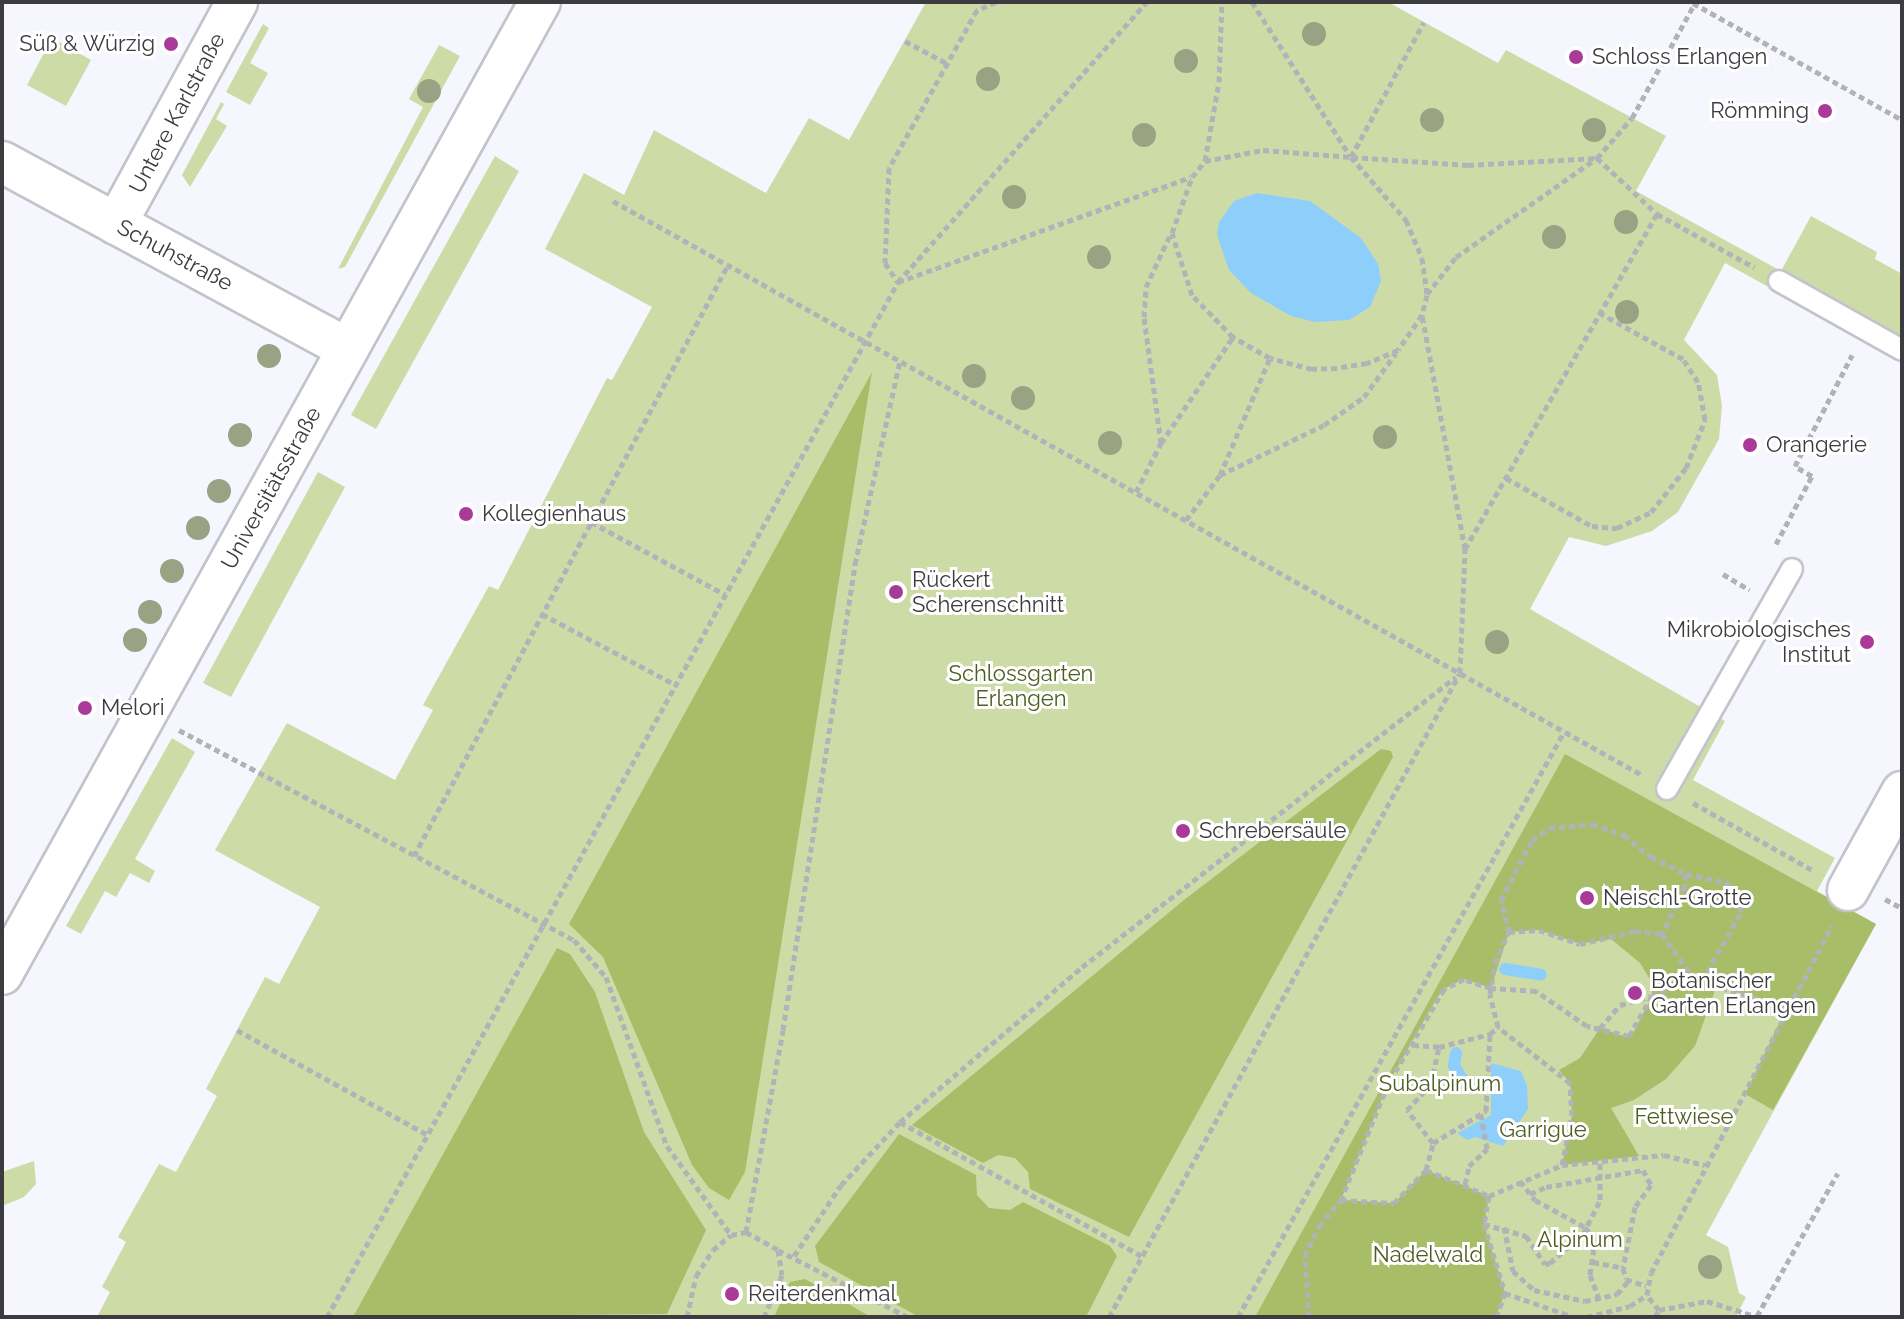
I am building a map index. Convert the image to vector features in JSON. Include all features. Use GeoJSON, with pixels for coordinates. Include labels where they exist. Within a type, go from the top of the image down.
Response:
{"type":"FeatureCollection","features":[{"type":"Feature","properties":{"kind":"street","name":"Untere Karlstraße"},"geometry":{"type":"LineString","coordinates":[[116,224],[237,2]]}},
{"type":"Feature","properties":{"kind":"street","name":"Universitätsstraße"},"geometry":{"type":"LineString","coordinates":[[2,974],[17,909],[147,711],[540,2]]}},
{"type":"Feature","properties":{"kind":"street","name":"Schuhstraße"},"geometry":{"type":"LineString","coordinates":[[2,162],[348,349]]}},
{"type":"Feature","properties":{"kind":"street"},"geometry":{"type":"LineString","coordinates":[[1848,890],[1902,792]]}},
{"type":"Feature","properties":{"kind":"lane"},"geometry":{"type":"LineString","coordinates":[[1779,281],[1902,350]]}},
{"type":"Feature","properties":{"kind":"lane"},"geometry":{"type":"LineString","coordinates":[[1667,789],[1792,569]]}},
{"type":"Feature","properties":{"kind":"path"},"geometry":{"type":"LineString","coordinates":[[898,282],[885,263],[889,168],[977,10],[996,2]]}},
{"type":"Feature","properties":{"kind":"path"},"geometry":{"type":"LineString","coordinates":[[327,1317],[898,282],[1147,2]]}},
{"type":"Feature","properties":{"kind":"path"},"geometry":{"type":"LineString","coordinates":[[1161,443],[1144,317],[1146,287],[1172,233],[1192,177],[1205,161],[1219,82],[1222,2]]}},
{"type":"Feature","properties":{"kind":"path"},"geometry":{"type":"LineString","coordinates":[[1220,475],[1324,425],[1354,404],[1422,315],[1427,295],[1422,258],[1406,220],[1351,157],[1252,2]]}},
{"type":"Feature","properties":{"kind":"path"},"geometry":{"type":"LineString","coordinates":[[1427,295],[1456,257],[1597,158],[1632,118],[1693,3],[1706,5],[1902,120]]}},
{"type":"Feature","properties":{"kind":"path"},"geometry":{"type":"LineString","coordinates":[[1351,157],[1424,22]]}},
{"type":"Feature","properties":{"kind":"path"},"geometry":{"type":"LineString","coordinates":[[905,41],[948,64]]}},
{"type":"Feature","properties":{"kind":"path"},"geometry":{"type":"LineString","coordinates":[[1205,161],[1263,150],[1468,165],[1597,158],[1657,214],[1779,281]]}},
{"type":"Feature","properties":{"kind":"path"},"geometry":{"type":"LineString","coordinates":[[898,282],[1192,177]]}},
{"type":"Feature","properties":{"kind":"path"},"geometry":{"type":"LineString","coordinates":[[613,201],[1848,890],[1705,1165],[1646,1286],[1647,1295],[1659,1310]]}},
{"type":"Feature","properties":{"kind":"path"},"geometry":{"type":"LineString","coordinates":[[1465,549],[1657,214]]}},
{"type":"Feature","properties":{"kind":"path"},"geometry":{"type":"LineString","coordinates":[[1172,233],[1192,295],[1233,337],[1270,358],[1325,368],[1367,363],[1398,350]]}},
{"type":"Feature","properties":{"kind":"path"},"geometry":{"type":"LineString","coordinates":[[414,856],[728,265]]}},
{"type":"Feature","properties":{"kind":"path"},"geometry":{"type":"LineString","coordinates":[[1506,478],[1592,526],[1617,528],[1651,512],[1686,468],[1705,420],[1698,382],[1683,359],[1600,313]]}},
{"type":"Feature","properties":{"kind":"path"},"geometry":{"type":"LineString","coordinates":[[1109,1317],[1460,673],[1465,549],[1422,315]]}},
{"type":"Feature","properties":{"kind":"path"},"geometry":{"type":"LineString","coordinates":[[1771,553],[1812,476],[1795,466],[1866,330]]}},
{"type":"Feature","properties":{"kind":"path"},"geometry":{"type":"LineString","coordinates":[[1136,492],[1161,443],[1233,337]]}},
{"type":"Feature","properties":{"kind":"path"},"geometry":{"type":"LineString","coordinates":[[1186,520],[1220,475],[1270,358]]}},
{"type":"Feature","properties":{"kind":"path"},"geometry":{"type":"LineString","coordinates":[[746,1232],[855,564],[900,361]]}},
{"type":"Feature","properties":{"kind":"path"},"geometry":{"type":"LineString","coordinates":[[591,522],[726,595]]}},
{"type":"Feature","properties":{"kind":"path"},"geometry":{"type":"LineString","coordinates":[[1751,591],[1758,578]]}},
{"type":"Feature","properties":{"kind":"path"},"geometry":{"type":"LineString","coordinates":[[542,614],[676,685]]}},
{"type":"Feature","properties":{"kind":"path"},"geometry":{"type":"LineString","coordinates":[[794,1256],[841,1185],[900,1122],[1082,967],[1460,673]]}},
{"type":"Feature","properties":{"kind":"path"},"geometry":{"type":"LineString","coordinates":[[147,711],[574,940],[606,977],[667,1146],[731,1235]]}},
{"type":"Feature","properties":{"kind":"path"},"geometry":{"type":"LineString","coordinates":[[1238,1317],[1564,732]]}},
{"type":"Feature","properties":{"kind":"path"},"geometry":{"type":"LineString","coordinates":[[1562,1165],[1572,1115],[1570,1083],[1498,1027],[1491,988],[1509,932],[1501,900],[1532,840],[1549,828],[1592,824],[1624,835],[1651,857],[1686,874],[1725,882],[1742,896],[1740,914],[1704,978]]}},
{"type":"Feature","properties":{"kind":"path"},"geometry":{"type":"LineString","coordinates":[[1662,934],[1685,886],[1686,874]]}},
{"type":"Feature","properties":{"kind":"path"},"geometry":{"type":"LineString","coordinates":[[1509,932],[1539,930],[1580,944],[1635,931],[1662,934],[1693,978]]}},
{"type":"Feature","properties":{"kind":"path"},"geometry":{"type":"LineString","coordinates":[[1600,1028],[1620,1005],[1652,996],[1693,978],[1704,978],[1751,1000],[1786,1008]]}},
{"type":"Feature","properties":{"kind":"path"},"geometry":{"type":"LineString","coordinates":[[1309,1317],[1302,1279],[1305,1256],[1319,1226],[1341,1200],[1388,1084],[1444,989],[1464,979],[1491,988],[1536,991],[1576,1021],[1629,1036],[1652,996]]}},
{"type":"Feature","properties":{"kind":"path"},"geometry":{"type":"LineString","coordinates":[[1413,1045],[1439,1047],[1490,1034],[1498,1027]]}},
{"type":"Feature","properties":{"kind":"path"},"geometry":{"type":"LineString","coordinates":[[237,1030],[428,1135]]}},
{"type":"Feature","properties":{"kind":"path"},"geometry":{"type":"LineString","coordinates":[[1341,1200],[1394,1203],[1426,1170],[1433,1143],[1486,1111],[1490,1034]]}},
{"type":"Feature","properties":{"kind":"path"},"geometry":{"type":"LineString","coordinates":[[1433,1143],[1407,1110],[1431,1084],[1439,1047]]}},
{"type":"Feature","properties":{"kind":"path"},"geometry":{"type":"LineString","coordinates":[[1465,1184],[1469,1166],[1487,1149],[1481,1115]]}},
{"type":"Feature","properties":{"kind":"path"},"geometry":{"type":"LineString","coordinates":[[900,1122],[1142,1256]]}},
{"type":"Feature","properties":{"kind":"path"},"geometry":{"type":"LineString","coordinates":[[1489,1196],[1562,1165],[1664,1155],[1705,1165]]}},
{"type":"Feature","properties":{"kind":"path"},"geometry":{"type":"LineString","coordinates":[[1484,1224],[1504,1227],[1526,1236],[1545,1264],[1579,1239],[1600,1200],[1603,1176],[1600,1161]]}},
{"type":"Feature","properties":{"kind":"path"},"geometry":{"type":"LineString","coordinates":[[1426,1170],[1489,1196]]}},
{"type":"Feature","properties":{"kind":"path"},"geometry":{"type":"LineString","coordinates":[[1530,1194],[1603,1176],[1643,1170],[1651,1185],[1635,1207],[1623,1268],[1629,1280],[1646,1286]]}},
{"type":"Feature","properties":{"kind":"path"},"geometry":{"type":"LineString","coordinates":[[1655,1317],[1659,1310],[1707,1301],[1758,1317],[1838,1173]]}},
{"type":"Feature","properties":{"kind":"path"},"geometry":{"type":"LineString","coordinates":[[1520,1181],[1530,1194],[1585,1227],[1595,1239],[1592,1287],[1600,1299]]}},
{"type":"Feature","properties":{"kind":"path"},"geometry":{"type":"LineString","coordinates":[[1489,1196],[1484,1224],[1505,1293],[1496,1317]]}},
{"type":"Feature","properties":{"kind":"path"},"geometry":{"type":"LineString","coordinates":[[1504,1227],[1513,1271],[1534,1290],[1565,1300],[1600,1299],[1623,1290],[1629,1280]]}},
{"type":"Feature","properties":{"kind":"path"},"geometry":{"type":"LineString","coordinates":[[687,1317],[696,1276],[731,1235],[746,1232],[908,1317]]}},
{"type":"Feature","properties":{"kind":"path"},"geometry":{"type":"LineString","coordinates":[[764,1317],[782,1275],[778,1250]]}},
{"type":"Feature","properties":{"kind":"path"},"geometry":{"type":"LineString","coordinates":[[1593,1262],[1623,1268]]}},
{"type":"Feature","properties":{"kind":"path"},"geometry":{"type":"LineString","coordinates":[[1529,1302],[1534,1290]]}},
{"type":"Feature","properties":{"kind":"path"},"geometry":{"type":"LineString","coordinates":[[1505,1293],[1574,1317]]}},
{"type":"Feature","properties":{"kind":"path"},"geometry":{"type":"LineString","coordinates":[[1587,1317],[1630,1306],[1647,1295]]}},
{"type":"Feature","properties":{"kind":"green space","name":"Schlossgarten Erlangen"},"geometry":{"type":"Polygon","coordinates":[[[926,2],[1388,2],[1498,63],[1506,50],[1666,136],[1636,191],[1781,271],[1811,216],[1877,252],[1875,259],[1902,274],[1902,337],[1784,272],[1774,290],[1725,263],[1684,340],[1717,375],[1722,406],[1719,439],[1678,512],[1652,531],[1606,546],[1569,537],[1530,609],[1725,721],[1693,780],[1835,858],[1817,891],[1876,924],[1706,1235],[1728,1247],[1739,1293],[1746,1297],[1736,1317],[97,1317],[110,1292],[102,1287],[126,1242],[118,1237],[159,1164],[176,1172],[217,1096],[206,1089],[265,977],[279,984],[320,907],[215,850],[287,723],[395,780],[433,710],[423,705],[489,586],[498,590],[607,378],[612,380],[652,307],[545,249],[584,173],[624,195],[654,130],[766,193],[809,118],[849,140],[926,2]]]}},
{"type":"Feature","properties":{"kind":"green space"},"geometry":{"type":"Polygon","coordinates":[[[263,24],[269,28],[250,63],[268,73],[250,105],[226,92],[263,24]]]}},
{"type":"Feature","properties":{"kind":"green space"},"geometry":{"type":"Polygon","coordinates":[[[52,38],[91,60],[66,106],[27,85],[52,38]]]}},
{"type":"Feature","properties":{"kind":"green space"},"geometry":{"type":"Polygon","coordinates":[[[439,45],[460,56],[345,267],[338,269],[423,107],[409,99],[439,45]]]}},
{"type":"Feature","properties":{"kind":"green space"},"geometry":{"type":"Polygon","coordinates":[[[221,102],[224,104],[216,119],[227,126],[190,187],[182,175],[221,102]]]}},
{"type":"Feature","properties":{"kind":"green space"},"geometry":{"type":"Polygon","coordinates":[[[495,156],[519,171],[376,429],[351,415],[495,156]]]}},
{"type":"Feature","properties":{"kind":"green space"},"geometry":{"type":"Polygon","coordinates":[[[872,372],[745,1172],[729,1200],[709,1188],[692,1165],[603,957],[569,924],[872,372]]]}},
{"type":"Feature","properties":{"kind":"green space"},"geometry":{"type":"Polygon","coordinates":[[[318,472],[345,487],[231,697],[203,683],[318,472]]]}},
{"type":"Feature","properties":{"kind":"green space"},"geometry":{"type":"Polygon","coordinates":[[[172,738],[195,752],[135,859],[155,871],[149,883],[130,873],[116,897],[105,891],[81,934],[66,926],[172,738]]]}},
{"type":"Feature","properties":{"kind":"green space"},"geometry":{"type":"Polygon","coordinates":[[[1381,749],[1391,751],[1393,757],[1129,1237],[1030,1189],[1028,1172],[1015,1158],[998,1155],[983,1163],[912,1125],[1184,900],[1381,749]]]}},
{"type":"Feature","properties":{"kind":"green space","name":"Nadelwald"},"geometry":{"type":"Polygon","coordinates":[[[1565,754],[1876,924],[1773,1110],[1745,1094],[1786,1009],[1717,985],[1695,1046],[1666,1079],[1634,1100],[1611,1108],[1639,1156],[1562,1165],[1572,1115],[1570,1083],[1559,1070],[1580,1058],[1600,1028],[1624,1036],[1633,1033],[1652,996],[1651,981],[1640,963],[1611,939],[1580,944],[1539,930],[1509,932],[1491,988],[1464,979],[1444,989],[1437,998],[1388,1084],[1341,1200],[1394,1203],[1426,1170],[1489,1196],[1484,1224],[1505,1293],[1496,1317],[1255,1317],[1565,754]]]}},
{"type":"Feature","properties":{"kind":"green space"},"geometry":{"type":"Polygon","coordinates":[[[557,948],[570,954],[595,992],[644,1132],[706,1230],[667,1314],[353,1317],[557,948]]]}},
{"type":"Feature","properties":{"kind":"green space"},"geometry":{"type":"Polygon","coordinates":[[[899,1134],[976,1175],[977,1195],[989,1208],[1010,1210],[1023,1202],[1110,1246],[1117,1256],[1086,1317],[919,1317],[819,1262],[815,1246],[899,1134]]]}},
{"type":"Feature","properties":{"kind":"green space"},"geometry":{"type":"Polygon","coordinates":[[[34,1161],[36,1184],[24,1197],[2,1206],[2,1172],[34,1161]]]}},
{"type":"Feature","properties":{"kind":"green space"},"geometry":{"type":"Polygon","coordinates":[[[805,1279],[871,1317],[774,1317],[790,1282],[805,1279]]]}},
{"type":"Feature","properties":{"kind":"water"},"geometry":{"type":"Polygon","coordinates":[[[1257,193],[1310,201],[1361,238],[1378,264],[1381,281],[1370,307],[1349,320],[1315,322],[1291,316],[1251,293],[1229,270],[1217,235],[1219,222],[1234,201],[1257,193]]]}},
{"type":"Feature","properties":{"kind":"water"},"geometry":{"type":"Polygon","coordinates":[[[1491,1063],[1521,1071],[1527,1086],[1528,1109],[1503,1146],[1475,1137],[1467,1140],[1457,1133],[1491,1115],[1491,1063]]]}},
{"type":"Feature","properties":{"kind":"waterway"},"geometry":{"type":"LineString","coordinates":[[1505,969],[1541,975]]}},
{"type":"Feature","properties":{"kind":"waterway"},"geometry":{"type":"LineString","coordinates":[[1456,1053],[1454,1066],[1468,1088]]}},
{"type":"Feature","properties":{"kind":"place","name":"Süß & Würzig"},"geometry":{"type":"Point","coordinates":[171,44]}},
{"type":"Feature","properties":{"kind":"place","name":"Schloss Erlangen"},"geometry":{"type":"Point","coordinates":[1576,57]}},
{"type":"Feature","properties":{"kind":"place","name":"Römming"},"geometry":{"type":"Point","coordinates":[1825,111]}},
{"type":"Feature","properties":{"kind":"place","name":"Orangerie"},"geometry":{"type":"Point","coordinates":[1750,445]}},
{"type":"Feature","properties":{"kind":"place","name":"Kollegienhaus"},"geometry":{"type":"Point","coordinates":[466,514]}},
{"type":"Feature","properties":{"kind":"place","name":"Rückert Scherenschnitt"},"geometry":{"type":"Point","coordinates":[896,592]}},
{"type":"Feature","properties":{"kind":"place","name":"Mikrobiologisches Institut"},"geometry":{"type":"Point","coordinates":[1867,642]}},
{"type":"Feature","properties":{"kind":"place","name":"Melori"},"geometry":{"type":"Point","coordinates":[85,708]}},
{"type":"Feature","properties":{"kind":"place","name":"Schrebersäule"},"geometry":{"type":"Point","coordinates":[1183,831]}},
{"type":"Feature","properties":{"kind":"place","name":"Neischl-Grotte"},"geometry":{"type":"Point","coordinates":[1587,898]}},
{"type":"Feature","properties":{"kind":"place","name":"Botanischer Garten Erlangen"},"geometry":{"type":"Point","coordinates":[1635,993]}},
{"type":"Feature","properties":{"kind":"place","name":"Reiterdenkmal"},"geometry":{"type":"Point","coordinates":[732,1294]}},
{"type":"Feature","properties":{"kind":"park label","name":"Subalpinum"},"geometry":{"type":"Point","coordinates":[1440,1084]}},
{"type":"Feature","properties":{"kind":"park label","name":"Fettwiese"},"geometry":{"type":"Point","coordinates":[1684,1117]}},
{"type":"Feature","properties":{"kind":"park label","name":"Garrigue"},"geometry":{"type":"Point","coordinates":[1543,1130]}},
{"type":"Feature","properties":{"kind":"park label","name":"Alpinum"},"geometry":{"type":"Point","coordinates":[1580,1240]}}]}
